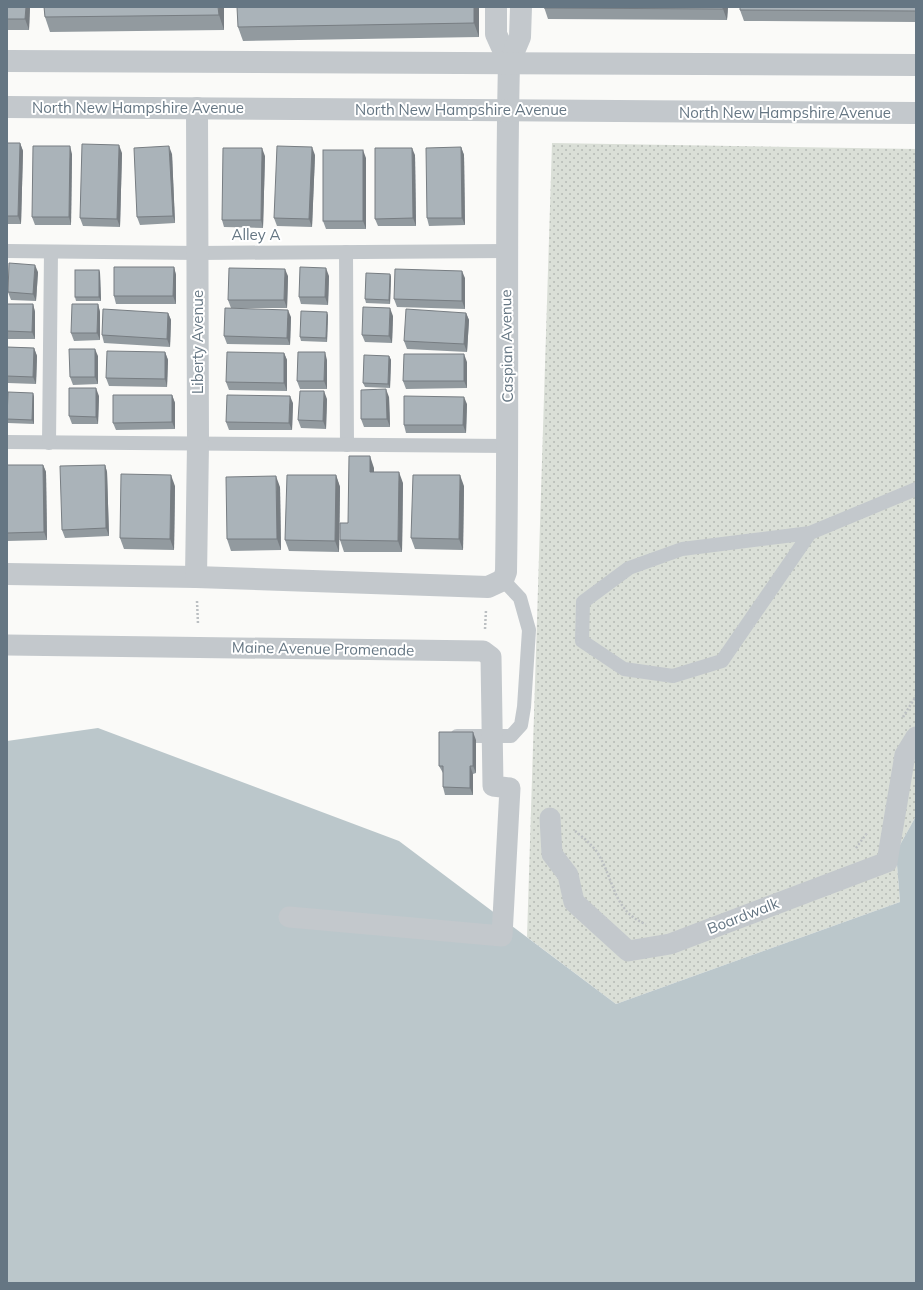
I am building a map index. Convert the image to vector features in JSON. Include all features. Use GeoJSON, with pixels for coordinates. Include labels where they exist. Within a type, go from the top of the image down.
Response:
{"type":"FeatureCollection","features":[{"type":"Feature","properties":{"kind":"street"},"geometry":{"type":"LineString","coordinates":[[496,7],[496,34],[509,63]]}},
{"type":"Feature","properties":{"kind":"street"},"geometry":{"type":"LineString","coordinates":[[509,63],[520,37],[522,7]]}},
{"type":"Feature","properties":{"kind":"street"},"geometry":{"type":"LineString","coordinates":[[7,61],[916,65]]}},
{"type":"Feature","properties":{"kind":"street","name":"Caspian Avenue"},"geometry":{"type":"LineString","coordinates":[[503,580],[506,572],[508,446],[506,251],[509,63]]}},
{"type":"Feature","properties":{"kind":"street","name":"North New Hampshire Avenue"},"geometry":{"type":"LineString","coordinates":[[7,107],[916,114]]}},
{"type":"Feature","properties":{"kind":"street","name":"Liberty Avenue"},"geometry":{"type":"LineString","coordinates":[[196,577],[198,444],[197,108]]}},
{"type":"Feature","properties":{"kind":"street"},"geometry":{"type":"LineString","coordinates":[[7,574],[196,577],[488,587],[503,580]]}},
{"type":"Feature","properties":{"kind":"street","name":"Maine Avenue Promenade"},"geometry":{"type":"LineString","coordinates":[[7,645],[483,650],[491,657],[493,786],[510,788],[502,936],[289,917]]}},
{"type":"Feature","properties":{"kind":"street","name":"Boardwalk"},"geometry":{"type":"LineString","coordinates":[[550,818],[552,854],[568,874],[574,902],[628,951],[670,944],[887,862],[905,755],[916,737]]}},
{"type":"Feature","properties":{"kind":"lane","name":"Alley A"},"geometry":{"type":"LineString","coordinates":[[7,251],[198,253],[506,251]]}},
{"type":"Feature","properties":{"kind":"lane"},"geometry":{"type":"LineString","coordinates":[[49,443],[51,252]]}},
{"type":"Feature","properties":{"kind":"lane"},"geometry":{"type":"LineString","coordinates":[[346,252],[347,445]]}},
{"type":"Feature","properties":{"kind":"lane"},"geometry":{"type":"LineString","coordinates":[[7,442],[508,446]]}},
{"type":"Feature","properties":{"kind":"lane"},"geometry":{"type":"LineString","coordinates":[[810,533],[722,661],[673,676],[624,669],[582,641],[583,602],[629,568],[682,549],[810,533],[916,488]]}},
{"type":"Feature","properties":{"kind":"lane"},"geometry":{"type":"LineString","coordinates":[[455,736],[511,736],[521,725],[524,708],[529,630],[520,598],[503,580]]}},
{"type":"Feature","properties":{"kind":"path"},"geometry":{"type":"LineString","coordinates":[[196,577],[200,646]]}},
{"type":"Feature","properties":{"kind":"path"},"geometry":{"type":"LineString","coordinates":[[901,721],[916,696]]}},
{"type":"Feature","properties":{"kind":"path"},"geometry":{"type":"LineString","coordinates":[[550,818],[575,831],[587,841],[600,859],[620,904],[635,920],[650,924]]}},
{"type":"Feature","properties":{"kind":"path"},"geometry":{"type":"LineString","coordinates":[[852,852],[869,831]]}},
{"type":"Feature","properties":{"kind":"shaded area"},"geometry":{"type":"Polygon","coordinates":[[[552,143],[916,149],[916,816],[896,852],[900,902],[616,1004],[527,937],[552,143]]]}},
{"type":"Feature","properties":{"kind":"shaded area"},"geometry":{"type":"Polygon","coordinates":[[[98,728],[399,841],[616,1004],[900,902],[896,852],[916,816],[916,1283],[7,1283],[7,741],[98,728]]]}},
{"type":"Feature","properties":{"kind":"building"},"geometry":{"type":"Polygon","coordinates":[[[7,7],[26,7],[25,19],[7,19],[7,7]]]}},
{"type":"Feature","properties":{"kind":"building"},"geometry":{"type":"Polygon","coordinates":[[[44,7],[218,7],[219,15],[45,17],[44,7]]]}},
{"type":"Feature","properties":{"kind":"building"},"geometry":{"type":"Polygon","coordinates":[[[237,7],[474,7],[474,23],[238,27],[237,7]]]}},
{"type":"Feature","properties":{"kind":"building"},"geometry":{"type":"Polygon","coordinates":[[[723,7],[723,9],[544,8],[723,7]]]}},
{"type":"Feature","properties":{"kind":"building"},"geometry":{"type":"Polygon","coordinates":[[[740,7],[916,7],[916,11],[740,10],[740,7]]]}},
{"type":"Feature","properties":{"kind":"building"},"geometry":{"type":"Polygon","coordinates":[[[7,143],[20,143],[18,216],[7,216],[7,143]]]}},
{"type":"Feature","properties":{"kind":"building"},"geometry":{"type":"Polygon","coordinates":[[[82,144],[119,145],[117,219],[80,218],[82,144]]]}},
{"type":"Feature","properties":{"kind":"building"},"geometry":{"type":"Polygon","coordinates":[[[33,146],[70,146],[69,217],[32,217],[33,146]]]}},
{"type":"Feature","properties":{"kind":"building"},"geometry":{"type":"Polygon","coordinates":[[[169,146],[173,216],[137,217],[134,148],[169,146]]]}},
{"type":"Feature","properties":{"kind":"building"},"geometry":{"type":"Polygon","coordinates":[[[277,146],[312,147],[309,219],[274,218],[277,146]]]}},
{"type":"Feature","properties":{"kind":"building"},"geometry":{"type":"Polygon","coordinates":[[[461,147],[462,218],[427,218],[426,148],[461,147]]]}},
{"type":"Feature","properties":{"kind":"building"},"geometry":{"type":"Polygon","coordinates":[[[223,148],[262,148],[261,220],[222,220],[223,148]]]}},
{"type":"Feature","properties":{"kind":"building"},"geometry":{"type":"Polygon","coordinates":[[[375,148],[412,148],[413,218],[375,219],[375,148]]]}},
{"type":"Feature","properties":{"kind":"building"},"geometry":{"type":"Polygon","coordinates":[[[323,150],[363,150],[363,221],[323,221],[323,150]]]}},
{"type":"Feature","properties":{"kind":"building"},"geometry":{"type":"Polygon","coordinates":[[[9,263],[35,265],[33,294],[8,292],[9,263]]]}},
{"type":"Feature","properties":{"kind":"building"},"geometry":{"type":"Polygon","coordinates":[[[114,267],[174,267],[173,296],[114,296],[114,267]]]}},
{"type":"Feature","properties":{"kind":"building"},"geometry":{"type":"Polygon","coordinates":[[[300,267],[326,268],[325,297],[299,297],[300,267]]]}},
{"type":"Feature","properties":{"kind":"building"},"geometry":{"type":"Polygon","coordinates":[[[229,268],[285,269],[284,300],[228,300],[229,268]]]}},
{"type":"Feature","properties":{"kind":"building"},"geometry":{"type":"Polygon","coordinates":[[[395,269],[462,271],[462,301],[394,299],[395,269]]]}},
{"type":"Feature","properties":{"kind":"building"},"geometry":{"type":"Polygon","coordinates":[[[75,270],[99,270],[99,297],[75,297],[75,270]]]}},
{"type":"Feature","properties":{"kind":"building"},"geometry":{"type":"Polygon","coordinates":[[[366,273],[390,274],[389,300],[365,299],[366,273]]]}},
{"type":"Feature","properties":{"kind":"building"},"geometry":{"type":"Polygon","coordinates":[[[7,304],[33,304],[32,332],[7,331],[7,304]]]}},
{"type":"Feature","properties":{"kind":"building"},"geometry":{"type":"Polygon","coordinates":[[[72,304],[98,304],[97,333],[71,333],[72,304]]]}},
{"type":"Feature","properties":{"kind":"building"},"geometry":{"type":"Polygon","coordinates":[[[363,307],[390,308],[389,336],[362,335],[363,307]]]}},
{"type":"Feature","properties":{"kind":"building"},"geometry":{"type":"Polygon","coordinates":[[[225,308],[288,310],[287,338],[224,336],[225,308]]]}},
{"type":"Feature","properties":{"kind":"building"},"geometry":{"type":"Polygon","coordinates":[[[103,309],[168,313],[167,339],[102,335],[103,309]]]}},
{"type":"Feature","properties":{"kind":"building"},"geometry":{"type":"Polygon","coordinates":[[[406,309],[466,313],[464,344],[404,341],[406,309]]]}},
{"type":"Feature","properties":{"kind":"building"},"geometry":{"type":"Polygon","coordinates":[[[301,311],[327,312],[326,338],[300,337],[301,311]]]}},
{"type":"Feature","properties":{"kind":"building"},"geometry":{"type":"Polygon","coordinates":[[[7,347],[34,348],[33,377],[7,376],[7,347]]]}},
{"type":"Feature","properties":{"kind":"building"},"geometry":{"type":"Polygon","coordinates":[[[69,349],[95,349],[95,377],[70,377],[69,349]]]}},
{"type":"Feature","properties":{"kind":"building"},"geometry":{"type":"Polygon","coordinates":[[[107,351],[165,352],[165,379],[106,378],[107,351]]]}},
{"type":"Feature","properties":{"kind":"building"},"geometry":{"type":"Polygon","coordinates":[[[227,352],[284,353],[284,383],[226,382],[227,352]]]}},
{"type":"Feature","properties":{"kind":"building"},"geometry":{"type":"Polygon","coordinates":[[[298,352],[325,352],[324,381],[297,381],[298,352]]]}},
{"type":"Feature","properties":{"kind":"building"},"geometry":{"type":"Polygon","coordinates":[[[404,354],[464,354],[464,381],[403,381],[404,354]]]}},
{"type":"Feature","properties":{"kind":"building"},"geometry":{"type":"Polygon","coordinates":[[[364,355],[389,356],[388,384],[363,383],[364,355]]]}},
{"type":"Feature","properties":{"kind":"building"},"geometry":{"type":"Polygon","coordinates":[[[69,388],[96,388],[96,417],[69,416],[69,388]]]}},
{"type":"Feature","properties":{"kind":"building"},"geometry":{"type":"Polygon","coordinates":[[[386,389],[387,419],[361,419],[361,390],[386,389]]]}},
{"type":"Feature","properties":{"kind":"building"},"geometry":{"type":"Polygon","coordinates":[[[300,391],[324,391],[323,421],[298,420],[300,391]]]}},
{"type":"Feature","properties":{"kind":"building"},"geometry":{"type":"Polygon","coordinates":[[[8,392],[33,393],[32,420],[7,419],[8,392]]]}},
{"type":"Feature","properties":{"kind":"building"},"geometry":{"type":"Polygon","coordinates":[[[113,395],[172,395],[172,422],[113,423],[113,395]]]}},
{"type":"Feature","properties":{"kind":"building"},"geometry":{"type":"Polygon","coordinates":[[[227,395],[290,396],[289,423],[226,422],[227,395]]]}},
{"type":"Feature","properties":{"kind":"building"},"geometry":{"type":"Polygon","coordinates":[[[404,396],[464,397],[463,425],[404,425],[404,396]]]}},
{"type":"Feature","properties":{"kind":"building"},"geometry":{"type":"Polygon","coordinates":[[[349,456],[370,456],[370,472],[399,472],[398,541],[340,540],[340,523],[348,523],[349,456]]]}},
{"type":"Feature","properties":{"kind":"building"},"geometry":{"type":"Polygon","coordinates":[[[7,465],[43,465],[44,532],[7,533],[7,465]]]}},
{"type":"Feature","properties":{"kind":"building"},"geometry":{"type":"Polygon","coordinates":[[[105,465],[106,528],[62,530],[60,466],[105,465]]]}},
{"type":"Feature","properties":{"kind":"building"},"geometry":{"type":"Polygon","coordinates":[[[121,474],[171,475],[170,539],[120,538],[121,474]]]}},
{"type":"Feature","properties":{"kind":"building"},"geometry":{"type":"Polygon","coordinates":[[[287,475],[336,475],[335,541],[285,540],[287,475]]]}},
{"type":"Feature","properties":{"kind":"building"},"geometry":{"type":"Polygon","coordinates":[[[413,475],[460,475],[459,539],[411,538],[413,475]]]}},
{"type":"Feature","properties":{"kind":"building"},"geometry":{"type":"Polygon","coordinates":[[[276,476],[277,539],[227,539],[226,477],[276,476]]]}},
{"type":"Feature","properties":{"kind":"building"},"geometry":{"type":"Polygon","coordinates":[[[439,732],[473,732],[473,766],[470,766],[470,788],[443,787],[443,766],[439,766],[439,732]]]}}]}
